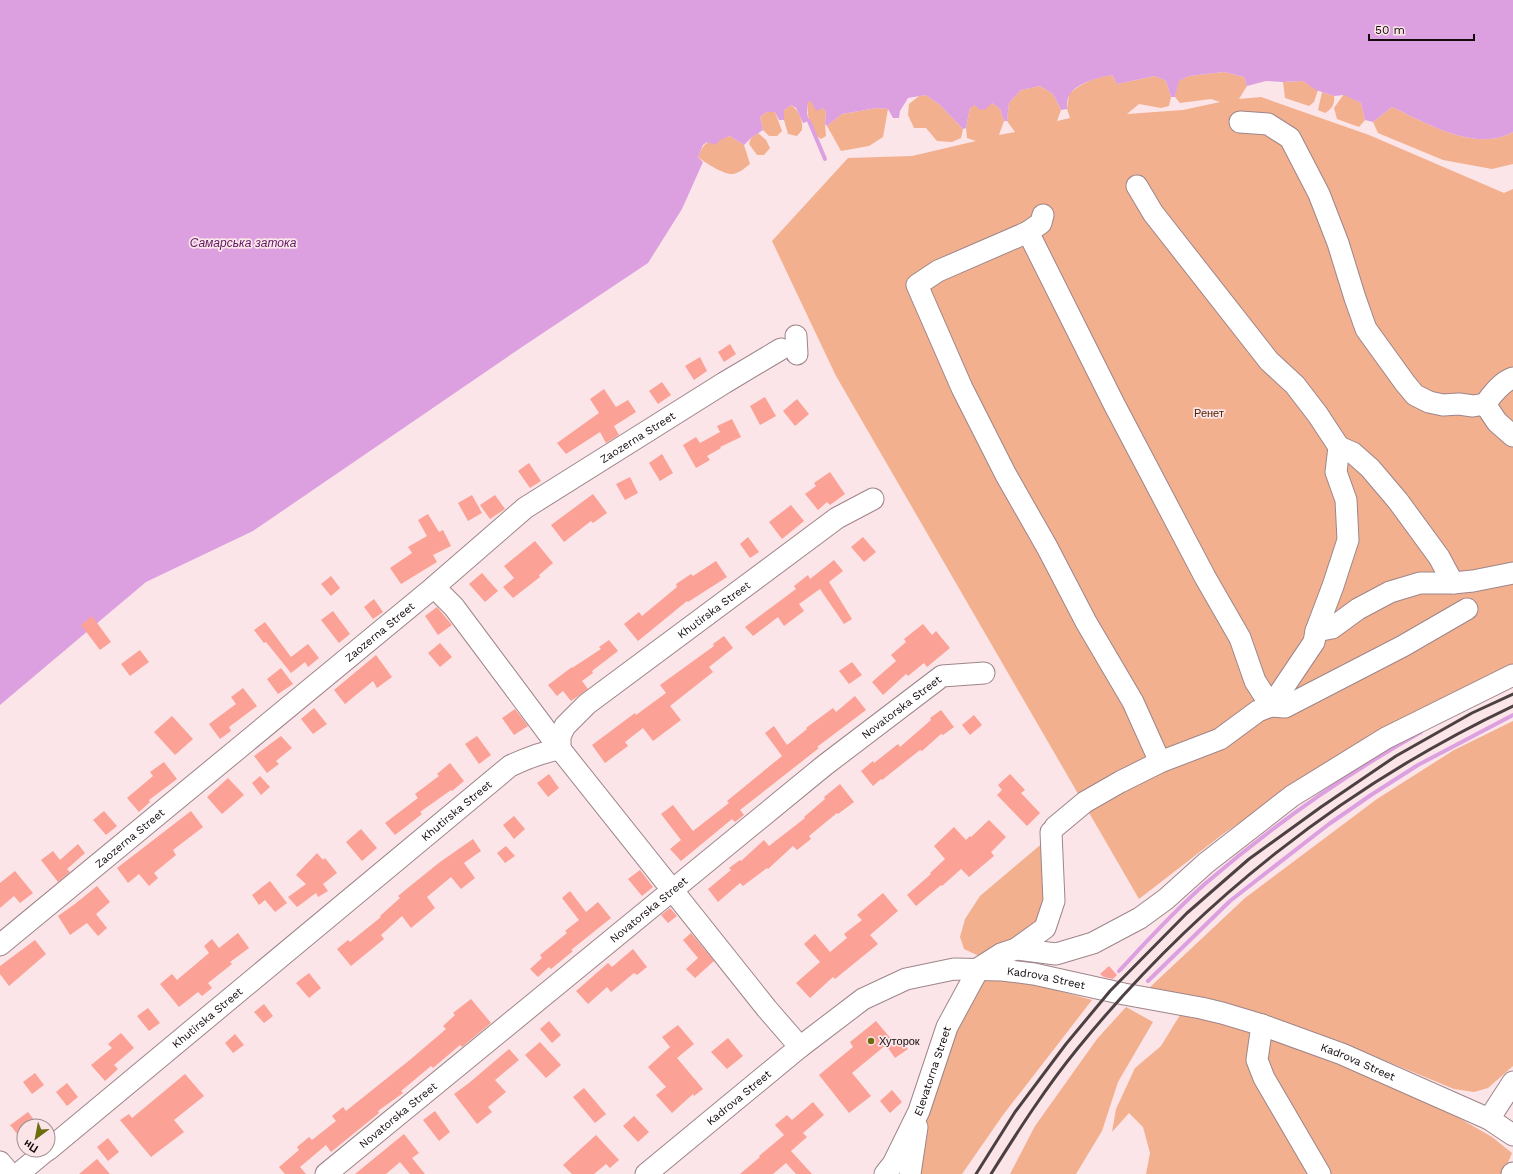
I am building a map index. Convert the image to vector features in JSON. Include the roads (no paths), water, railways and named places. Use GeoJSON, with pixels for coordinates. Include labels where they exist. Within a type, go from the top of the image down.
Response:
{"type":"FeatureCollection","features":[{"type":"Feature","properties":{"kind":"street"},"geometry":{"type":"LineString","coordinates":[[1240,122],[1268,124],[1290,138],[1319,194],[1338,243],[1366,329],[1415,395],[1429,402],[1442,405],[1459,404],[1473,406],[1485,404],[1508,380],[1513,378]]}},
{"type":"Feature","properties":{"kind":"street"},"geometry":{"type":"LineString","coordinates":[[1137,186],[1153,213],[1269,361],[1295,385],[1318,415],[1339,447],[1353,453],[1370,468],[1398,501],[1440,557],[1453,583]]}},
{"type":"Feature","properties":{"kind":"street"},"geometry":{"type":"LineString","coordinates":[[1043,215],[1041,223],[1028,232],[938,271],[916,285],[962,388],[1086,622],[1133,702],[1160,762]]}},
{"type":"Feature","properties":{"kind":"street"},"geometry":{"type":"LineString","coordinates":[[1028,232],[1114,404],[1205,578],[1240,638],[1255,681],[1271,706]]}},
{"type":"Feature","properties":{"kind":"street","name":"Zaozerna Street"},"geometry":{"type":"LineString","coordinates":[[0,945],[434,587],[525,508],[724,383],[791,346]]}},
{"type":"Feature","properties":{"kind":"street"},"geometry":{"type":"LineString","coordinates":[[1485,404],[1497,422],[1513,436]]}},
{"type":"Feature","properties":{"kind":"street"},"geometry":{"type":"LineString","coordinates":[[1271,706],[1314,642],[1316,631],[1348,540],[1346,500],[1336,472],[1339,447]]}},
{"type":"Feature","properties":{"kind":"street","name":"Khutirska Street"},"geometry":{"type":"LineString","coordinates":[[56,1143],[510,766],[528,757],[546,751],[560,749],[560,736],[566,726],[587,704],[837,518],[873,499]]}},
{"type":"Feature","properties":{"kind":"street"},"geometry":{"type":"LineString","coordinates":[[1316,631],[1332,628],[1358,609],[1390,592],[1420,583],[1453,583],[1473,581],[1513,573]]}},
{"type":"Feature","properties":{"kind":"street"},"geometry":{"type":"LineString","coordinates":[[434,587],[454,607],[560,749],[767,1009],[800,1047]]}},
{"type":"Feature","properties":{"kind":"street"},"geometry":{"type":"LineString","coordinates":[[979,968],[1001,954],[1016,949],[1045,928],[1054,901],[1053,829],[1085,802],[1160,762],[1220,739],[1258,711],[1271,706],[1285,707],[1403,646],[1467,609]]}},
{"type":"Feature","properties":{"kind":"street","name":"Novatorska Street"},"geometry":{"type":"LineString","coordinates":[[326,1174],[825,765],[942,676],[984,673]]}},
{"type":"Feature","properties":{"kind":"street"},"geometry":{"type":"LineString","coordinates":[[1016,949],[1056,954],[1093,943],[1140,918],[1166,899],[1206,863],[1292,796],[1386,738],[1513,675]]}},
{"type":"Feature","properties":{"kind":"street","name":"Kadrova Street"},"geometry":{"type":"LineString","coordinates":[[646,1174],[800,1047],[863,998],[906,979],[954,969],[979,968],[1042,976],[1124,994],[1201,1008],[1262,1025],[1342,1054],[1489,1119],[1513,1135]]}},
{"type":"Feature","properties":{"kind":"street","name":"Elevatorna Street"},"geometry":{"type":"LineString","coordinates":[[885,1174],[892,1164],[919,1111],[947,1027],[979,968]]}},
{"type":"Feature","properties":{"kind":"street"},"geometry":{"type":"LineString","coordinates":[[1262,1025],[1257,1060],[1264,1078],[1320,1174]]}},
{"type":"Feature","properties":{"kind":"street"},"geometry":{"type":"LineString","coordinates":[[1489,1119],[1513,1082]]}},
{"type":"Feature","properties":{"kind":"street"},"geometry":{"type":"LineString","coordinates":[[910,1174],[919,1111]]}},
{"type":"Feature","properties":{"kind":"street","name":"Khutirska Street"},"geometry":{"type":"LineString","coordinates":[[18,1174],[38,1158]]}},
{"type":"Feature","properties":{"kind":"street"},"geometry":{"type":"LineString","coordinates":[[0,1162],[10,1174]]}},
{"type":"Feature","properties":{"kind":"water","name":"Самарська затока"},"geometry":{"type":"Polygon","coordinates":[[[0,0],[1513,0],[1513,132],[1499,138],[1467,138],[1420,121],[1392,107],[1373,122],[1365,120],[1361,103],[1344,95],[1334,96],[1316,90],[1303,81],[1266,81],[1247,86],[1244,77],[1224,72],[1189,76],[1179,81],[1175,97],[1171,97],[1166,81],[1155,76],[1117,84],[1112,75],[1107,76],[1089,81],[1073,90],[1067,101],[1067,109],[1061,110],[1053,94],[1040,86],[1021,90],[1009,103],[1007,121],[1004,121],[1000,109],[992,103],[986,109],[980,110],[975,105],[970,108],[966,128],[963,129],[940,105],[926,95],[908,98],[900,111],[899,118],[893,118],[888,109],[877,108],[842,114],[827,126],[825,124],[826,112],[823,108],[816,111],[811,101],[808,102],[807,113],[809,121],[803,123],[796,108],[791,105],[784,110],[784,120],[779,120],[775,112],[767,112],[760,117],[763,130],[744,145],[730,136],[720,140],[715,145],[707,142],[703,145],[698,157],[703,162],[682,209],[648,263],[519,349],[253,531],[146,582],[0,705],[0,0]]]}},
{"type":"Feature","properties":{"kind":"waterway"},"geometry":{"type":"LineString","coordinates":[[809,121],[825,159]]}},
{"type":"Feature","properties":{"kind":"waterway"},"geometry":{"type":"LineString","coordinates":[[1148,981],[1230,901],[1329,824],[1418,765],[1513,715]]}},
{"type":"Feature","properties":{"kind":"waterway"},"geometry":{"type":"LineString","coordinates":[[1119,971],[1183,904],[1257,841],[1337,784],[1421,732]]}},
{"type":"Feature","properties":{"kind":"railway"},"geometry":{"type":"LineString","coordinates":[[976,1174],[1015,1112],[1066,1044],[1110,991],[1187,913],[1249,859],[1321,807],[1396,756],[1472,713],[1513,694]]}},
{"type":"Feature","properties":{"kind":"railway"},"geometry":{"type":"LineString","coordinates":[[991,1174],[1044,1094],[1078,1048],[1124,995],[1172,945],[1223,897],[1276,853],[1332,811],[1390,773],[1451,738],[1513,706]]}},
{"type":"Feature","properties":{"kind":"place","name":"Хуторок"},"geometry":{"type":"Point","coordinates":[871,1041]}},
{"type":"Feature","properties":{"kind":"park label","name":"Ренет"},"geometry":{"type":"Point","coordinates":[1209,413]}}]}
